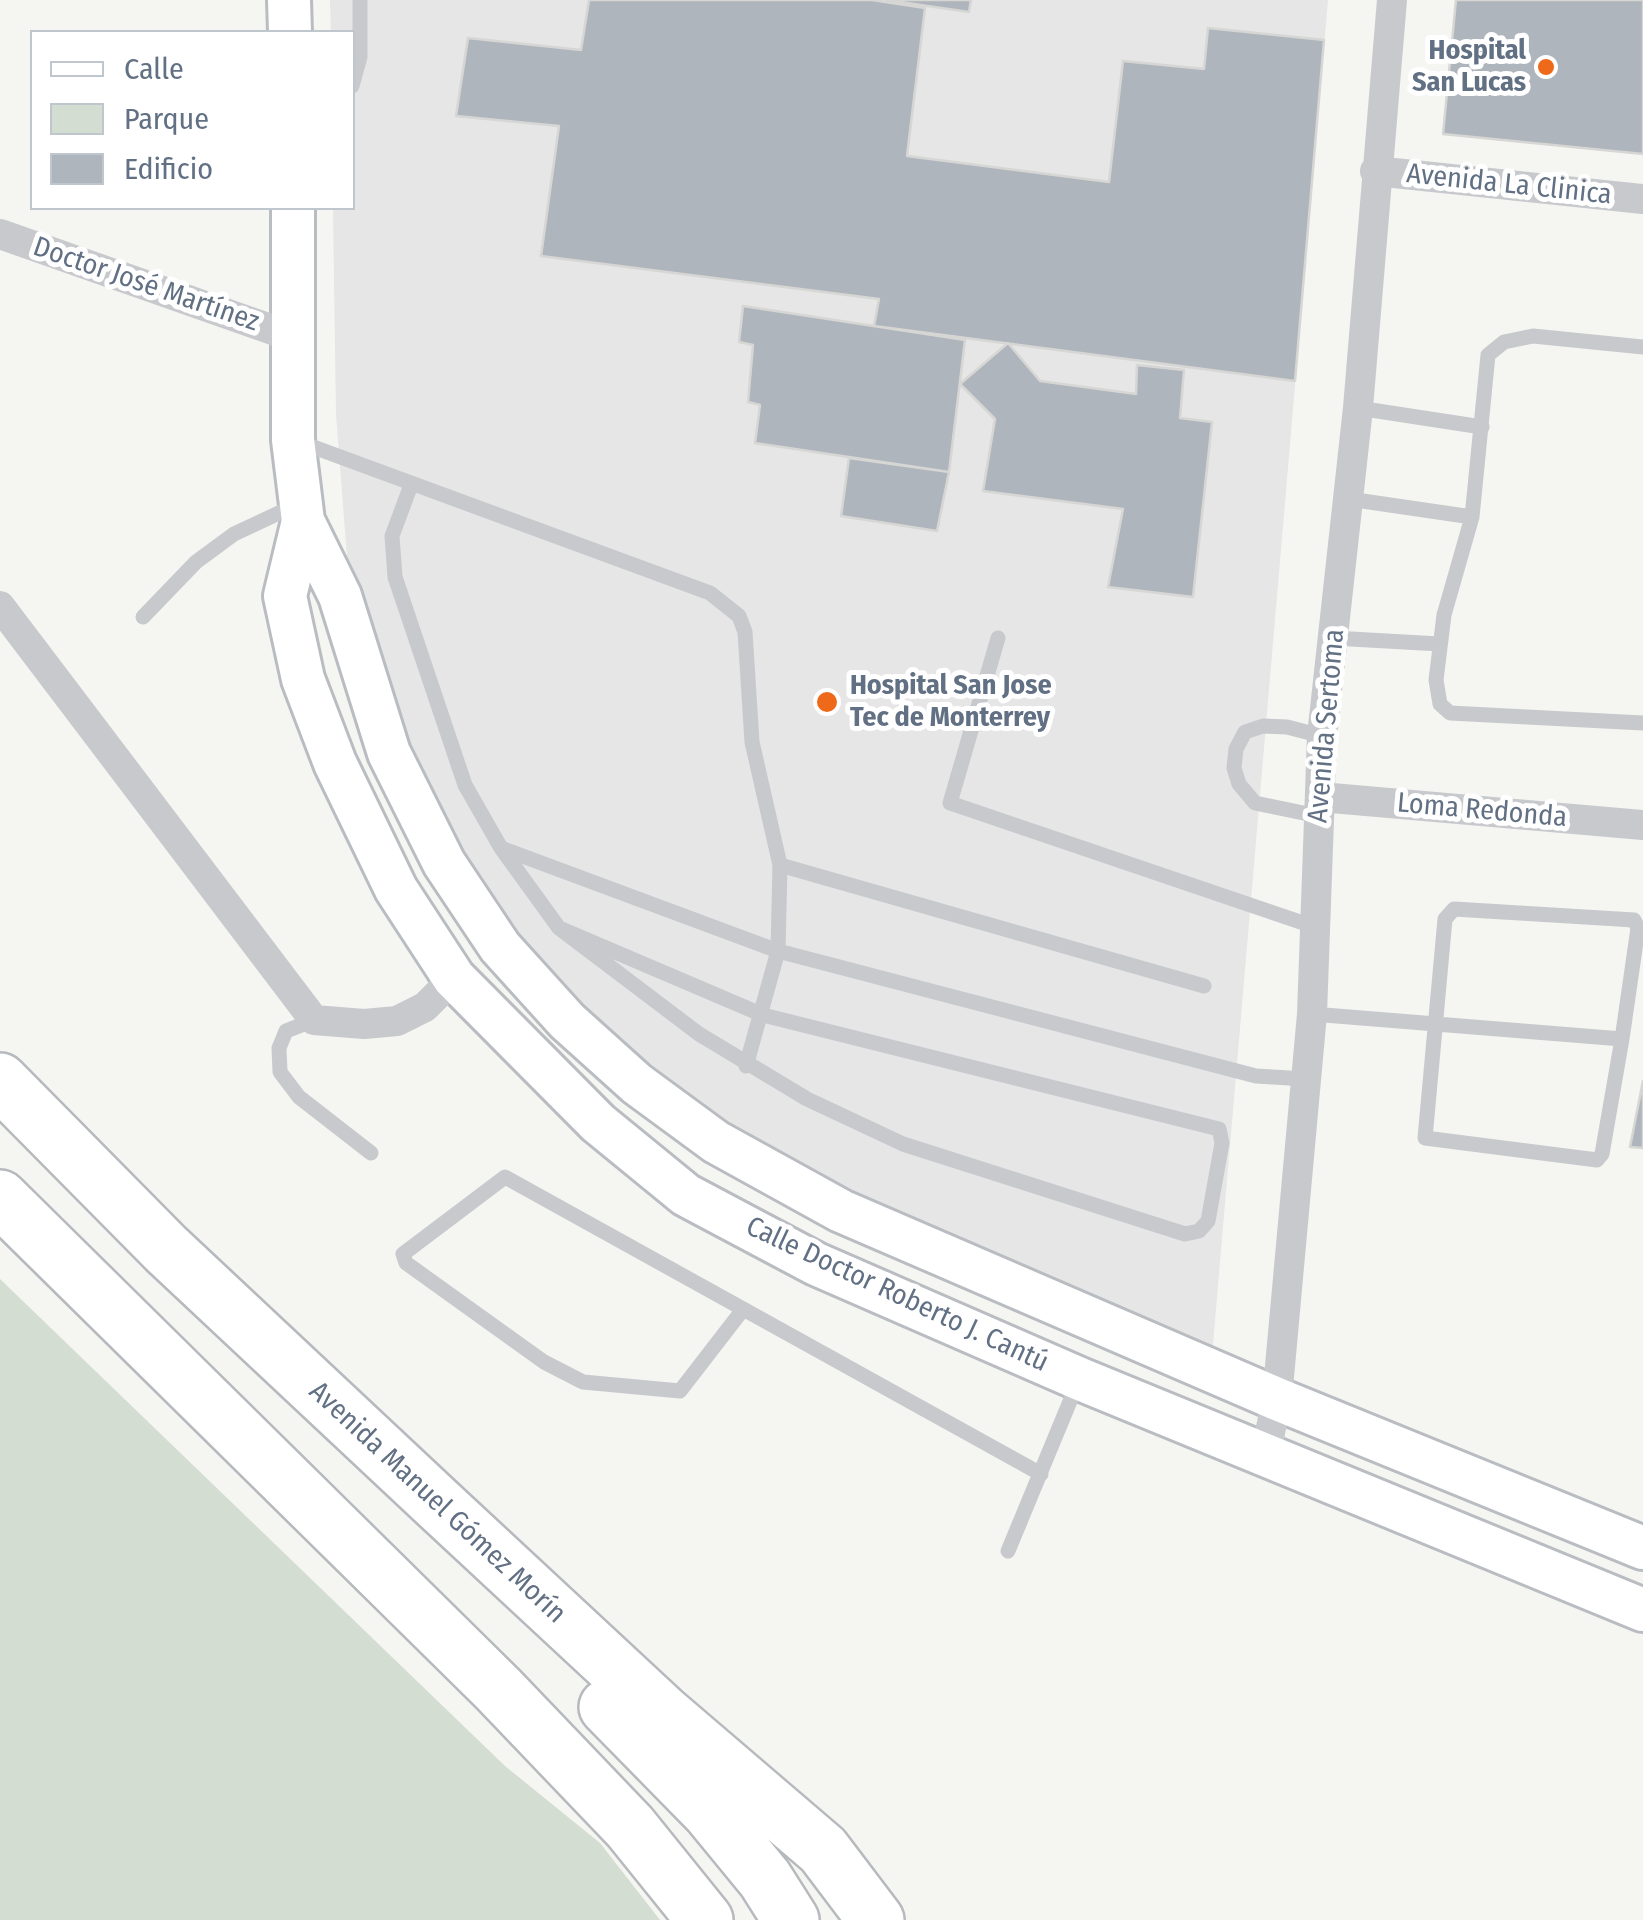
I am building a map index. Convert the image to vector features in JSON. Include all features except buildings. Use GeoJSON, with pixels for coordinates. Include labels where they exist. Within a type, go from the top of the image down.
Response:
{"type":"FeatureCollection","features":[{"type":"Feature","properties":{"kind":"highway","name":"Avenida Manuel Gómez Morín"},"geometry":{"type":"LineString","coordinates":[[0,1081],[166,1249],[437,1504],[662,1713],[822,1850],[876,1920]]}},
{"type":"Feature","properties":{"kind":"highway"},"geometry":{"type":"LineString","coordinates":[[0,1198],[498,1689],[630,1828],[705,1920]]}},
{"type":"Feature","properties":{"kind":"highway"},"geometry":{"type":"LineString","coordinates":[[437,1504],[490,1583],[710,1812],[766,1878],[791,1920]]}},
{"type":"Feature","properties":{"kind":"street"},"geometry":{"type":"LineString","coordinates":[[289,0],[290,30]]}},
{"type":"Feature","properties":{"kind":"street","name":"Avenida Sertoma"},"geometry":{"type":"LineString","coordinates":[[1266,1452],[1277,1399],[1312,1014],[1322,736],[1358,408],[1392,0]]}},
{"type":"Feature","properties":{"kind":"street","name":"Avenida La Clinica"},"geometry":{"type":"LineString","coordinates":[[1375,171],[1643,199]]}},
{"type":"Feature","properties":{"kind":"street","name":"Calle Doctor Roberto J. Cantú"},"geometry":{"type":"LineString","coordinates":[[293,210],[293,440],[301,512],[285,596],[303,680],[334,763],[396,889],[454,978],[598,1123],[686,1194],[816,1264],[1080,1378],[1643,1610]]}},
{"type":"Feature","properties":{"kind":"street","name":"Doctor José Martínez"},"geometry":{"type":"LineString","coordinates":[[0,234],[293,337]]}},
{"type":"Feature","properties":{"kind":"street","name":"Calle Doctor Roberto J. Cantú"},"geometry":{"type":"LineString","coordinates":[[301,512],[340,596],[390,753],[444,863],[500,948],[581,1033],[638,1084],[716,1142],[842,1211],[1277,1399],[1643,1548]]}},
{"type":"Feature","properties":{"kind":"street"},"geometry":{"type":"LineString","coordinates":[[0,606],[314,1020],[364,1024],[398,1020],[426,1007],[454,978]]}},
{"type":"Feature","properties":{"kind":"street","name":"Loma Redonda"},"geometry":{"type":"LineString","coordinates":[[1319,807],[1643,825]]}},
{"type":"Feature","properties":{"kind":"lane"},"geometry":{"type":"LineString","coordinates":[[355,75],[360,57],[360,0]]}},
{"type":"Feature","properties":{"kind":"lane"},"geometry":{"type":"LineString","coordinates":[[1643,347],[1533,336],[1504,342],[1488,355],[1472,518],[1444,614],[1437,693],[1450,713],[1643,723]]}},
{"type":"Feature","properties":{"kind":"lane"},"geometry":{"type":"LineString","coordinates":[[1358,408],[1482,427]]}},
{"type":"Feature","properties":{"kind":"lane"},"geometry":{"type":"LineString","coordinates":[[293,440],[725,601],[739,616],[745,632],[752,742],[780,866],[778,951],[746,1066]]}},
{"type":"Feature","properties":{"kind":"lane"},"geometry":{"type":"LineString","coordinates":[[410,485],[392,536],[395,577],[465,785],[502,848],[558,928],[746,1066],[902,1144],[1185,1234],[1198,1231],[1208,1221],[1222,1144],[1219,1129],[763,1016],[558,928]]}},
{"type":"Feature","properties":{"kind":"lane"},"geometry":{"type":"LineString","coordinates":[[1349,499],[1472,518]]}},
{"type":"Feature","properties":{"kind":"lane"},"geometry":{"type":"LineString","coordinates":[[143,617],[196,562],[234,534],[301,512]]}},
{"type":"Feature","properties":{"kind":"lane"},"geometry":{"type":"LineString","coordinates":[[998,638],[950,803],[1318,928]]}},
{"type":"Feature","properties":{"kind":"lane"},"geometry":{"type":"LineString","coordinates":[[1333,638],[1440,644]]}},
{"type":"Feature","properties":{"kind":"lane"},"geometry":{"type":"LineString","coordinates":[[1319,807],[1255,803],[1238,784],[1234,768],[1236,749],[1245,732],[1262,726],[1287,727],[1322,736]]}},
{"type":"Feature","properties":{"kind":"lane"},"geometry":{"type":"LineString","coordinates":[[502,848],[778,951],[1256,1076],[1306,1079]]}},
{"type":"Feature","properties":{"kind":"lane"},"geometry":{"type":"LineString","coordinates":[[780,866],[1204,986]]}},
{"type":"Feature","properties":{"kind":"lane"},"geometry":{"type":"LineString","coordinates":[[1454,909],[1630,919],[1638,928],[1602,1154],[1597,1160],[1586,1162],[1425,1138],[1434,1024],[1445,919],[1454,909]]}},
{"type":"Feature","properties":{"kind":"lane"},"geometry":{"type":"LineString","coordinates":[[1312,1014],[1622,1039]]}},
{"type":"Feature","properties":{"kind":"lane"},"geometry":{"type":"LineString","coordinates":[[314,1020],[286,1031],[279,1048],[280,1072],[299,1098],[371,1153]]}},
{"type":"Feature","properties":{"kind":"lane"},"geometry":{"type":"LineString","coordinates":[[742,1312],[680,1391],[583,1382],[544,1362],[406,1262],[403,1254],[506,1178],[742,1312],[1042,1474]]}},
{"type":"Feature","properties":{"kind":"lane"},"geometry":{"type":"LineString","coordinates":[[1008,1551],[1080,1378]]}},
{"type":"Feature","properties":{"kind":"shaded area","name":"Hospital San Jose Tec de Monterrey"},"geometry":{"type":"Polygon","coordinates":[[[330,0],[1328,0],[1212,1355],[809,1187],[623,1060],[538,980],[422,797],[351,608],[336,414],[333,210],[355,210],[355,30],[331,30],[330,0]]]}},
{"type":"Feature","properties":{"kind":"green space"},"geometry":{"type":"Polygon","coordinates":[[[0,1279],[505,1766],[600,1843],[660,1920],[0,1920],[0,1279]]]}},
{"type":"Feature","properties":{"kind":"place","name":"Hospital San Lucas"},"geometry":{"type":"Point","coordinates":[1546,67]}},
{"type":"Feature","properties":{"kind":"place","name":"Hospital San Jose Tec de Monterrey"},"geometry":{"type":"Point","coordinates":[827,702]}}]}
